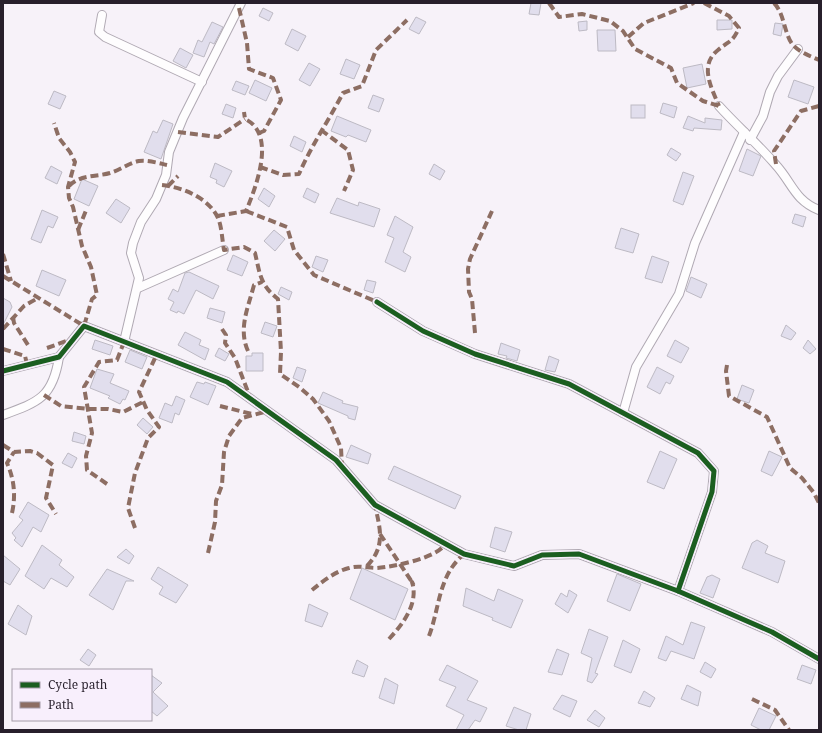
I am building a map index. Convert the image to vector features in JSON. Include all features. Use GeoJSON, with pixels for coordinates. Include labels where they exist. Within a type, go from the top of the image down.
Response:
{"type":"FeatureCollection","features":[{"type":"Feature","properties":{"kind":"street"},"geometry":{"type":"LineString","coordinates":[[124,342],[138,288],[139,278],[131,253],[133,242],[141,222],[156,199],[166,175],[169,152],[241,3]]}},
{"type":"Feature","properties":{"kind":"street"},"geometry":{"type":"LineString","coordinates":[[102,15],[99,32],[105,37],[202,82]]}},
{"type":"Feature","properties":{"kind":"street"},"geometry":{"type":"LineString","coordinates":[[750,140],[763,116],[770,92],[778,76],[798,49]]}},
{"type":"Feature","properties":{"kind":"street"},"geometry":{"type":"LineString","coordinates":[[719,106],[750,140],[776,164],[795,193],[807,205],[819,210]]}},
{"type":"Feature","properties":{"kind":"street"},"geometry":{"type":"LineString","coordinates":[[623,413],[636,367],[679,294],[695,243],[744,132]]}},
{"type":"Feature","properties":{"kind":"street"},"geometry":{"type":"LineString","coordinates":[[138,288],[224,250]]}},
{"type":"Feature","properties":{"kind":"street"},"geometry":{"type":"LineString","coordinates":[[377,302],[423,331],[476,354],[569,384],[698,453],[714,471],[712,492],[678,591]]}},
{"type":"Feature","properties":{"kind":"street"},"geometry":{"type":"LineString","coordinates":[[3,371],[58,356],[84,326],[227,382],[336,460],[375,505],[464,554],[514,566],[542,555],[579,554],[678,591],[772,632],[819,659]]}},
{"type":"Feature","properties":{"kind":"street"},"geometry":{"type":"LineString","coordinates":[[3,416],[30,406],[44,395],[56,377],[58,356]]}},
{"type":"Feature","properties":{"kind":"building"},"geometry":{"type":"Polygon","coordinates":[[[531,3],[541,3],[539,15],[529,14],[531,3]]]}},
{"type":"Feature","properties":{"kind":"building"},"geometry":{"type":"Polygon","coordinates":[[[263,8],[273,13],[269,21],[259,16],[263,8]]]}},
{"type":"Feature","properties":{"kind":"building"},"geometry":{"type":"Polygon","coordinates":[[[416,17],[426,22],[419,34],[409,29],[416,17]]]}},
{"type":"Feature","properties":{"kind":"building"},"geometry":{"type":"Polygon","coordinates":[[[717,20],[732,20],[732,29],[717,30],[717,20]]]}},
{"type":"Feature","properties":{"kind":"building"},"geometry":{"type":"Polygon","coordinates":[[[587,21],[587,30],[579,31],[578,22],[587,21]]]}},
{"type":"Feature","properties":{"kind":"building"},"geometry":{"type":"Polygon","coordinates":[[[212,22],[223,27],[214,44],[210,42],[204,57],[193,53],[198,40],[202,42],[212,22]]]}},
{"type":"Feature","properties":{"kind":"building"},"geometry":{"type":"Polygon","coordinates":[[[775,23],[783,24],[781,36],[773,34],[775,23]]]}},
{"type":"Feature","properties":{"kind":"building"},"geometry":{"type":"Polygon","coordinates":[[[292,29],[306,36],[298,51],[285,44],[292,29]]]}},
{"type":"Feature","properties":{"kind":"building"},"geometry":{"type":"Polygon","coordinates":[[[597,30],[615,30],[616,51],[598,51],[597,30]]]}},
{"type":"Feature","properties":{"kind":"building"},"geometry":{"type":"Polygon","coordinates":[[[180,48],[193,55],[186,68],[173,61],[180,48]]]}},
{"type":"Feature","properties":{"kind":"building"},"geometry":{"type":"Polygon","coordinates":[[[346,59],[360,65],[354,79],[340,74],[346,59]]]}},
{"type":"Feature","properties":{"kind":"building"},"geometry":{"type":"Polygon","coordinates":[[[309,63],[320,69],[310,86],[299,80],[309,63]]]}},
{"type":"Feature","properties":{"kind":"building"},"geometry":{"type":"Polygon","coordinates":[[[702,64],[706,84],[687,88],[683,68],[702,64]]]}},
{"type":"Feature","properties":{"kind":"building"},"geometry":{"type":"Polygon","coordinates":[[[255,80],[272,88],[266,101],[249,93],[255,80]]]}},
{"type":"Feature","properties":{"kind":"building"},"geometry":{"type":"Polygon","coordinates":[[[794,80],[814,87],[808,104],[788,97],[794,80]]]}},
{"type":"Feature","properties":{"kind":"building"},"geometry":{"type":"Polygon","coordinates":[[[236,81],[249,86],[245,95],[232,90],[236,81]]]}},
{"type":"Feature","properties":{"kind":"building"},"geometry":{"type":"Polygon","coordinates":[[[54,91],[66,96],[60,109],[48,104],[54,91]]]}},
{"type":"Feature","properties":{"kind":"building"},"geometry":{"type":"Polygon","coordinates":[[[373,95],[384,99],[379,112],[368,108],[373,95]]]}},
{"type":"Feature","properties":{"kind":"building"},"geometry":{"type":"Polygon","coordinates":[[[663,103],[677,107],[674,118],[660,113],[663,103]]]}},
{"type":"Feature","properties":{"kind":"building"},"geometry":{"type":"Polygon","coordinates":[[[226,104],[236,108],[233,118],[222,114],[226,104]]]}},
{"type":"Feature","properties":{"kind":"building"},"geometry":{"type":"Polygon","coordinates":[[[631,105],[645,105],[645,118],[631,118],[631,105]]]}},
{"type":"Feature","properties":{"kind":"building"},"geometry":{"type":"Polygon","coordinates":[[[337,116],[371,130],[366,142],[348,135],[346,137],[331,131],[337,116]]]}},
{"type":"Feature","properties":{"kind":"building"},"geometry":{"type":"Polygon","coordinates":[[[688,116],[705,123],[705,118],[722,120],[721,130],[694,128],[693,131],[683,128],[688,116]]]}},
{"type":"Feature","properties":{"kind":"building"},"geometry":{"type":"Polygon","coordinates":[[[163,120],[173,124],[161,159],[144,152],[153,131],[157,133],[163,120]]]}},
{"type":"Feature","properties":{"kind":"building"},"geometry":{"type":"Polygon","coordinates":[[[294,136],[306,142],[302,152],[290,146],[294,136]]]}},
{"type":"Feature","properties":{"kind":"building"},"geometry":{"type":"Polygon","coordinates":[[[671,148],[681,154],[676,161],[667,155],[671,148]]]}},
{"type":"Feature","properties":{"kind":"building"},"geometry":{"type":"Polygon","coordinates":[[[747,149],[761,156],[753,176],[739,171],[747,149]]]}},
{"type":"Feature","properties":{"kind":"building"},"geometry":{"type":"Polygon","coordinates":[[[215,163],[232,171],[224,187],[216,183],[217,180],[210,177],[215,163]]]}},
{"type":"Feature","properties":{"kind":"building"},"geometry":{"type":"Polygon","coordinates":[[[434,164],[445,171],[440,180],[429,174],[434,164]]]}},
{"type":"Feature","properties":{"kind":"building"},"geometry":{"type":"Polygon","coordinates":[[[51,166],[62,172],[57,184],[45,178],[51,166]]]}},
{"type":"Feature","properties":{"kind":"building"},"geometry":{"type":"Polygon","coordinates":[[[683,172],[694,176],[683,205],[673,201],[683,172]]]}},
{"type":"Feature","properties":{"kind":"building"},"geometry":{"type":"Polygon","coordinates":[[[82,179],[98,186],[89,206],[74,199],[82,179]]]}},
{"type":"Feature","properties":{"kind":"building"},"geometry":{"type":"Polygon","coordinates":[[[264,188],[275,196],[269,207],[258,199],[264,188]]]}},
{"type":"Feature","properties":{"kind":"building"},"geometry":{"type":"Polygon","coordinates":[[[307,188],[319,194],[315,203],[303,197],[307,188]]]}},
{"type":"Feature","properties":{"kind":"building"},"geometry":{"type":"Polygon","coordinates":[[[337,198],[358,206],[359,202],[380,209],[374,227],[330,213],[337,198]]]}},
{"type":"Feature","properties":{"kind":"building"},"geometry":{"type":"Polygon","coordinates":[[[116,199],[130,208],[121,223],[106,213],[116,199]]]}},
{"type":"Feature","properties":{"kind":"building"},"geometry":{"type":"Polygon","coordinates":[[[42,210],[58,217],[53,228],[48,226],[41,243],[31,239],[42,210]]]}},
{"type":"Feature","properties":{"kind":"building"},"geometry":{"type":"Polygon","coordinates":[[[795,214],[806,217],[803,227],[792,223],[795,214]]]}},
{"type":"Feature","properties":{"kind":"building"},"geometry":{"type":"Polygon","coordinates":[[[395,216],[413,227],[403,252],[411,257],[405,272],[385,262],[394,238],[387,235],[395,216]]]}},
{"type":"Feature","properties":{"kind":"building"},"geometry":{"type":"Polygon","coordinates":[[[621,228],[639,234],[633,253],[615,248],[621,228]]]}},
{"type":"Feature","properties":{"kind":"building"},"geometry":{"type":"Polygon","coordinates":[[[274,230],[285,239],[275,251],[264,241],[274,230]]]}},
{"type":"Feature","properties":{"kind":"building"},"geometry":{"type":"Polygon","coordinates":[[[233,255],[248,262],[242,276],[227,270],[233,255]]]}},
{"type":"Feature","properties":{"kind":"building"},"geometry":{"type":"Polygon","coordinates":[[[316,256],[328,260],[323,272],[312,267],[316,256]]]}},
{"type":"Feature","properties":{"kind":"building"},"geometry":{"type":"Polygon","coordinates":[[[652,256],[669,262],[662,283],[645,278],[652,256]]]}},
{"type":"Feature","properties":{"kind":"building"},"geometry":{"type":"Polygon","coordinates":[[[42,270],[66,280],[59,296],[36,286],[42,270]]]}},
{"type":"Feature","properties":{"kind":"building"},"geometry":{"type":"Polygon","coordinates":[[[189,272],[219,286],[213,299],[196,290],[184,314],[178,311],[177,313],[170,310],[174,302],[168,299],[173,289],[178,292],[185,273],[189,272]]]}},
{"type":"Feature","properties":{"kind":"building"},"geometry":{"type":"Polygon","coordinates":[[[691,277],[707,284],[701,298],[686,291],[691,277]]]}},
{"type":"Feature","properties":{"kind":"building"},"geometry":{"type":"Polygon","coordinates":[[[367,280],[376,282],[373,293],[364,290],[367,280]]]}},
{"type":"Feature","properties":{"kind":"building"},"geometry":{"type":"Polygon","coordinates":[[[281,287],[292,292],[289,300],[278,294],[281,287]]]}},
{"type":"Feature","properties":{"kind":"building"},"geometry":{"type":"Polygon","coordinates":[[[3,298],[10,302],[12,307],[3,325],[3,298]]]}},
{"type":"Feature","properties":{"kind":"building"},"geometry":{"type":"Polygon","coordinates":[[[210,308],[225,312],[222,323],[207,318],[210,308]]]}},
{"type":"Feature","properties":{"kind":"building"},"geometry":{"type":"Polygon","coordinates":[[[265,322],[277,326],[273,337],[261,333],[265,322]]]}},
{"type":"Feature","properties":{"kind":"building"},"geometry":{"type":"Polygon","coordinates":[[[786,325],[796,333],[791,340],[781,336],[786,325]]]}},
{"type":"Feature","properties":{"kind":"building"},"geometry":{"type":"Polygon","coordinates":[[[185,332],[201,340],[199,345],[209,349],[205,360],[178,345],[185,332]]]}},
{"type":"Feature","properties":{"kind":"building"},"geometry":{"type":"Polygon","coordinates":[[[95,340],[113,346],[110,355],[92,349],[95,340]]]}},
{"type":"Feature","properties":{"kind":"building"},"geometry":{"type":"Polygon","coordinates":[[[675,340],[689,348],[681,363],[667,356],[675,340]]]}},
{"type":"Feature","properties":{"kind":"building"},"geometry":{"type":"Polygon","coordinates":[[[808,340],[816,349],[810,354],[803,348],[808,340]]]}},
{"type":"Feature","properties":{"kind":"building"},"geometry":{"type":"Polygon","coordinates":[[[501,343],[520,350],[517,361],[506,358],[507,356],[498,354],[501,343]]]}},
{"type":"Feature","properties":{"kind":"building"},"geometry":{"type":"Polygon","coordinates":[[[219,348],[229,354],[225,361],[215,356],[219,348]]]}},
{"type":"Feature","properties":{"kind":"building"},"geometry":{"type":"Polygon","coordinates":[[[130,350],[147,357],[142,369],[125,362],[130,350]]]}},
{"type":"Feature","properties":{"kind":"building"},"geometry":{"type":"Polygon","coordinates":[[[252,353],[263,353],[263,371],[246,371],[246,356],[252,356],[252,353]]]}},
{"type":"Feature","properties":{"kind":"building"},"geometry":{"type":"Polygon","coordinates":[[[549,356],[559,360],[555,372],[545,370],[549,356]]]}},
{"type":"Feature","properties":{"kind":"building"},"geometry":{"type":"Polygon","coordinates":[[[297,367],[306,370],[302,382],[293,378],[297,367]]]}},
{"type":"Feature","properties":{"kind":"building"},"geometry":{"type":"Polygon","coordinates":[[[657,367],[674,376],[670,384],[666,382],[660,394],[647,387],[657,367]]]}},
{"type":"Feature","properties":{"kind":"building"},"geometry":{"type":"Polygon","coordinates":[[[97,369],[114,374],[110,383],[129,391],[125,400],[123,399],[120,404],[108,398],[110,396],[90,388],[97,369]]]}},
{"type":"Feature","properties":{"kind":"building"},"geometry":{"type":"Polygon","coordinates":[[[197,382],[204,384],[205,382],[216,386],[208,405],[190,397],[197,382]]]}},
{"type":"Feature","properties":{"kind":"building"},"geometry":{"type":"Polygon","coordinates":[[[742,385],[754,390],[749,403],[737,399],[742,385]]]}},
{"type":"Feature","properties":{"kind":"building"},"geometry":{"type":"Polygon","coordinates":[[[323,392],[343,401],[342,403],[358,407],[355,420],[318,403],[323,392]]]}},
{"type":"Feature","properties":{"kind":"building"},"geometry":{"type":"Polygon","coordinates":[[[176,396],[185,400],[179,415],[175,413],[172,423],[159,418],[165,403],[172,406],[176,396]]]}},
{"type":"Feature","properties":{"kind":"building"},"geometry":{"type":"Polygon","coordinates":[[[143,418],[153,427],[147,434],[137,425],[143,418]]]}},
{"type":"Feature","properties":{"kind":"building"},"geometry":{"type":"Polygon","coordinates":[[[74,432],[86,436],[84,444],[72,441],[74,432]]]}},
{"type":"Feature","properties":{"kind":"building"},"geometry":{"type":"Polygon","coordinates":[[[351,445],[371,454],[368,464],[346,457],[351,445]]]}},
{"type":"Feature","properties":{"kind":"building"},"geometry":{"type":"Polygon","coordinates":[[[660,451],[677,459],[664,489],[647,482],[660,451]]]}},
{"type":"Feature","properties":{"kind":"building"},"geometry":{"type":"Polygon","coordinates":[[[769,451],[782,457],[772,476],[761,471],[769,451]]]}},
{"type":"Feature","properties":{"kind":"building"},"geometry":{"type":"Polygon","coordinates":[[[68,453],[77,458],[72,468],[62,463],[68,453]]]}},
{"type":"Feature","properties":{"kind":"building"},"geometry":{"type":"Polygon","coordinates":[[[394,466],[461,496],[455,509],[388,479],[394,466]]]}},
{"type":"Feature","properties":{"kind":"building"},"geometry":{"type":"Polygon","coordinates":[[[28,502],[49,515],[41,532],[33,527],[22,547],[14,540],[16,538],[12,533],[23,520],[19,517],[28,502]]]}},
{"type":"Feature","properties":{"kind":"building"},"geometry":{"type":"Polygon","coordinates":[[[495,527],[512,532],[505,552],[490,547],[495,527]]]}},
{"type":"Feature","properties":{"kind":"building"},"geometry":{"type":"Polygon","coordinates":[[[757,540],[768,546],[765,553],[785,561],[778,583],[742,568],[752,543],[757,540]]]}},
{"type":"Feature","properties":{"kind":"building"},"geometry":{"type":"Polygon","coordinates":[[[42,545],[62,560],[59,565],[74,577],[67,587],[51,578],[44,589],[25,576],[42,545]]]}},
{"type":"Feature","properties":{"kind":"building"},"geometry":{"type":"Polygon","coordinates":[[[126,549],[134,556],[129,564],[117,557],[126,549]]]}},
{"type":"Feature","properties":{"kind":"building"},"geometry":{"type":"Polygon","coordinates":[[[3,555],[20,569],[10,585],[3,581],[3,555]]]}},
{"type":"Feature","properties":{"kind":"building"},"geometry":{"type":"Polygon","coordinates":[[[158,567],[188,585],[176,603],[159,594],[163,587],[151,579],[158,567]]]}},
{"type":"Feature","properties":{"kind":"building"},"geometry":{"type":"Polygon","coordinates":[[[362,568],[408,589],[395,620],[350,599],[362,568]]]}},
{"type":"Feature","properties":{"kind":"building"},"geometry":{"type":"Polygon","coordinates":[[[107,569],[134,581],[126,581],[113,610],[89,595],[107,569]]]}},
{"type":"Feature","properties":{"kind":"building"},"geometry":{"type":"Polygon","coordinates":[[[617,574],[641,584],[630,611],[607,601],[617,574]]]}},
{"type":"Feature","properties":{"kind":"building"},"geometry":{"type":"Polygon","coordinates":[[[712,575],[720,579],[713,598],[700,593],[707,577],[712,575]]]}},
{"type":"Feature","properties":{"kind":"building"},"geometry":{"type":"Polygon","coordinates":[[[466,588],[494,601],[498,589],[523,600],[511,628],[492,620],[493,618],[463,606],[466,588]]]}},
{"type":"Feature","properties":{"kind":"building"},"geometry":{"type":"Polygon","coordinates":[[[569,590],[577,595],[568,613],[555,604],[561,593],[567,597],[569,590]]]}},
{"type":"Feature","properties":{"kind":"building"},"geometry":{"type":"Polygon","coordinates":[[[309,604],[328,613],[322,627],[305,621],[309,604]]]}},
{"type":"Feature","properties":{"kind":"building"},"geometry":{"type":"Polygon","coordinates":[[[18,605],[32,616],[26,635],[8,624],[18,605]]]}},
{"type":"Feature","properties":{"kind":"building"},"geometry":{"type":"Polygon","coordinates":[[[691,622],[705,627],[694,659],[671,651],[666,661],[658,658],[666,636],[683,645],[691,622]]]}},
{"type":"Feature","properties":{"kind":"building"},"geometry":{"type":"Polygon","coordinates":[[[589,629],[608,637],[595,673],[598,674],[592,683],[587,681],[592,658],[581,653],[589,629]]]}},
{"type":"Feature","properties":{"kind":"building"},"geometry":{"type":"Polygon","coordinates":[[[623,640],[640,649],[631,673],[614,666],[623,640]]]}},
{"type":"Feature","properties":{"kind":"building"},"geometry":{"type":"Polygon","coordinates":[[[88,649],[96,655],[89,666],[80,660],[88,649]]]}},
{"type":"Feature","properties":{"kind":"building"},"geometry":{"type":"Polygon","coordinates":[[[557,649],[569,654],[562,675],[548,672],[557,649]]]}},
{"type":"Feature","properties":{"kind":"building"},"geometry":{"type":"Polygon","coordinates":[[[357,660],[368,666],[364,677],[352,673],[357,660]]]}},
{"type":"Feature","properties":{"kind":"building"},"geometry":{"type":"Polygon","coordinates":[[[705,662],[716,669],[711,678],[700,672],[705,662]]]}},
{"type":"Feature","properties":{"kind":"building"},"geometry":{"type":"Polygon","coordinates":[[[447,665],[478,681],[467,700],[487,708],[480,722],[475,720],[468,730],[456,730],[464,715],[446,706],[456,687],[439,680],[447,665]]]}},
{"type":"Feature","properties":{"kind":"building"},"geometry":{"type":"Polygon","coordinates":[[[802,665],[816,670],[811,684],[797,679],[802,665]]]}},
{"type":"Feature","properties":{"kind":"building"},"geometry":{"type":"Polygon","coordinates":[[[152,676],[162,683],[153,692],[168,706],[157,716],[152,712],[152,676]]]}},
{"type":"Feature","properties":{"kind":"building"},"geometry":{"type":"Polygon","coordinates":[[[385,678],[398,685],[394,704],[379,698],[385,678]]]}},
{"type":"Feature","properties":{"kind":"building"},"geometry":{"type":"Polygon","coordinates":[[[687,685],[701,692],[698,706],[681,699],[687,685]]]}},
{"type":"Feature","properties":{"kind":"building"},"geometry":{"type":"Polygon","coordinates":[[[644,691],[655,698],[650,707],[638,703],[644,691]]]}},
{"type":"Feature","properties":{"kind":"building"},"geometry":{"type":"Polygon","coordinates":[[[562,695],[577,701],[570,717],[553,709],[562,695]]]}},
{"type":"Feature","properties":{"kind":"building"},"geometry":{"type":"Polygon","coordinates":[[[514,707],[531,714],[526,730],[519,730],[506,726],[514,707]]]}},
{"type":"Feature","properties":{"kind":"building"},"geometry":{"type":"Polygon","coordinates":[[[759,708],[776,716],[769,730],[761,730],[751,725],[759,708]]]}},
{"type":"Feature","properties":{"kind":"building"},"geometry":{"type":"Polygon","coordinates":[[[595,710],[605,718],[599,727],[587,720],[595,710]]]}},
{"type":"Feature","properties":{"kind":"marked path"},"geometry":{"type":"LineString","coordinates":[[549,3],[559,17],[582,14],[610,21],[623,31],[635,49],[671,68],[677,83],[703,101],[719,106]]}},
{"type":"Feature","properties":{"kind":"marked path"},"geometry":{"type":"LineString","coordinates":[[628,37],[644,23],[694,3]]}},
{"type":"Feature","properties":{"kind":"marked path"},"geometry":{"type":"LineString","coordinates":[[704,3],[729,16],[739,28],[732,39],[718,50],[709,62],[708,76],[719,106]]}},
{"type":"Feature","properties":{"kind":"marked path"},"geometry":{"type":"LineString","coordinates":[[774,3],[778,8],[788,37],[794,46],[819,60]]}},
{"type":"Feature","properties":{"kind":"marked path"},"geometry":{"type":"LineString","coordinates":[[239,8],[247,43],[249,69],[273,78],[281,100],[264,131],[259,133]]}},
{"type":"Feature","properties":{"kind":"marked path"},"geometry":{"type":"LineString","coordinates":[[260,167],[283,175],[299,174],[309,153],[343,93],[362,86],[376,50],[407,20]]}},
{"type":"Feature","properties":{"kind":"marked path"},"geometry":{"type":"LineString","coordinates":[[776,164],[774,151],[801,111],[819,106]]}},
{"type":"Feature","properties":{"kind":"marked path"},"geometry":{"type":"LineString","coordinates":[[217,216],[246,211],[259,175],[262,148],[260,136],[255,126],[245,119],[244,112]]}},
{"type":"Feature","properties":{"kind":"marked path"},"geometry":{"type":"LineString","coordinates":[[178,132],[218,137],[245,119]]}},
{"type":"Feature","properties":{"kind":"marked path"},"geometry":{"type":"LineString","coordinates":[[3,276],[84,326],[92,299],[97,295],[91,267],[82,246],[73,207],[69,198],[68,187],[75,162],[70,152],[59,138],[54,123]]}},
{"type":"Feature","properties":{"kind":"marked path"},"geometry":{"type":"LineString","coordinates":[[321,130],[348,150],[353,170],[344,191]]}},
{"type":"Feature","properties":{"kind":"marked path"},"geometry":{"type":"LineString","coordinates":[[69,186],[78,179],[110,173],[139,161],[149,161],[167,165]]}},
{"type":"Feature","properties":{"kind":"marked path"},"geometry":{"type":"LineString","coordinates":[[168,186],[178,176]]}},
{"type":"Feature","properties":{"kind":"marked path"},"geometry":{"type":"LineString","coordinates":[[162,185],[177,188],[193,194],[213,209],[220,224],[224,250],[244,247],[255,253],[264,284],[278,299],[281,352],[280,374],[313,399],[329,421],[341,448],[342,467]]}},
{"type":"Feature","properties":{"kind":"marked path"},"geometry":{"type":"LineString","coordinates":[[78,230],[87,208]]}},
{"type":"Feature","properties":{"kind":"marked path"},"geometry":{"type":"LineString","coordinates":[[246,211],[287,227],[294,250],[314,275],[377,302]]}},
{"type":"Feature","properties":{"kind":"marked path"},"geometry":{"type":"LineString","coordinates":[[475,333],[472,299],[469,292],[468,269],[470,259],[492,211]]}},
{"type":"Feature","properties":{"kind":"marked path"},"geometry":{"type":"LineString","coordinates":[[3,254],[11,281]]}},
{"type":"Feature","properties":{"kind":"marked path"},"geometry":{"type":"LineString","coordinates":[[248,351],[244,335],[245,318],[254,285],[262,282]]}},
{"type":"Feature","properties":{"kind":"marked path"},"geometry":{"type":"LineString","coordinates":[[3,329],[24,306],[38,298]]}},
{"type":"Feature","properties":{"kind":"marked path"},"geometry":{"type":"LineString","coordinates":[[13,317],[14,323],[28,345]]}},
{"type":"Feature","properties":{"kind":"marked path"},"geometry":{"type":"LineString","coordinates":[[222,329],[226,335],[225,343],[235,358],[250,397]]}},
{"type":"Feature","properties":{"kind":"marked path"},"geometry":{"type":"LineString","coordinates":[[47,348],[72,339]]}},
{"type":"Feature","properties":{"kind":"marked path"},"geometry":{"type":"LineString","coordinates":[[107,484],[87,470],[86,456],[92,433],[84,387],[99,362],[117,360],[124,342]]}},
{"type":"Feature","properties":{"kind":"marked path"},"geometry":{"type":"LineString","coordinates":[[3,349],[25,356],[27,364]]}},
{"type":"Feature","properties":{"kind":"marked path"},"geometry":{"type":"LineString","coordinates":[[135,528],[128,508],[135,473],[148,438],[159,427],[147,410],[139,392],[157,354]]}},
{"type":"Feature","properties":{"kind":"marked path"},"geometry":{"type":"LineString","coordinates":[[727,365],[726,371],[729,396],[767,417],[790,468],[802,478],[814,493],[819,503]]}},
{"type":"Feature","properties":{"kind":"marked path"},"geometry":{"type":"LineString","coordinates":[[44,395],[61,406],[89,409],[108,409],[123,412],[143,402]]}},
{"type":"Feature","properties":{"kind":"marked path"},"geometry":{"type":"LineString","coordinates":[[220,406],[252,414]]}},
{"type":"Feature","properties":{"kind":"marked path"},"geometry":{"type":"LineString","coordinates":[[208,553],[215,522],[216,501],[222,485],[224,452],[229,436],[242,418],[268,411]]}},
{"type":"Feature","properties":{"kind":"marked path"},"geometry":{"type":"LineString","coordinates":[[3,445],[14,452],[30,451],[37,453],[53,465],[46,498],[56,514]]}},
{"type":"Feature","properties":{"kind":"marked path"},"geometry":{"type":"LineString","coordinates":[[12,513],[14,487],[7,463],[14,452]]}},
{"type":"Feature","properties":{"kind":"marked path"},"geometry":{"type":"LineString","coordinates":[[367,566],[377,551],[380,537],[379,522],[375,505]]}},
{"type":"Feature","properties":{"kind":"marked path"},"geometry":{"type":"LineString","coordinates":[[380,534],[412,582]]}},
{"type":"Feature","properties":{"kind":"marked path"},"geometry":{"type":"LineString","coordinates":[[312,590],[344,569],[353,567],[377,568],[403,564],[434,554],[445,544]]}},
{"type":"Feature","properties":{"kind":"marked path"},"geometry":{"type":"LineString","coordinates":[[429,636],[444,582],[455,563],[464,554]]}},
{"type":"Feature","properties":{"kind":"marked path"},"geometry":{"type":"LineString","coordinates":[[389,639],[408,613],[413,598],[414,590],[412,582],[414,586]]}},
{"type":"Feature","properties":{"kind":"marked path"},"geometry":{"type":"LineString","coordinates":[[752,699],[775,710],[789,730]]}},
{"type":"Feature","properties":{"kind":"cycle path"},"geometry":{"type":"LineString","coordinates":[[377,302],[423,331],[475,354],[569,384],[698,453],[714,471],[712,492],[678,591]]}},
{"type":"Feature","properties":{"kind":"cycle path"},"geometry":{"type":"LineString","coordinates":[[3,371],[59,357],[84,326],[227,382],[336,460],[375,505],[464,554],[514,566],[542,555],[579,554],[678,591],[772,632],[819,659]]}}]}
